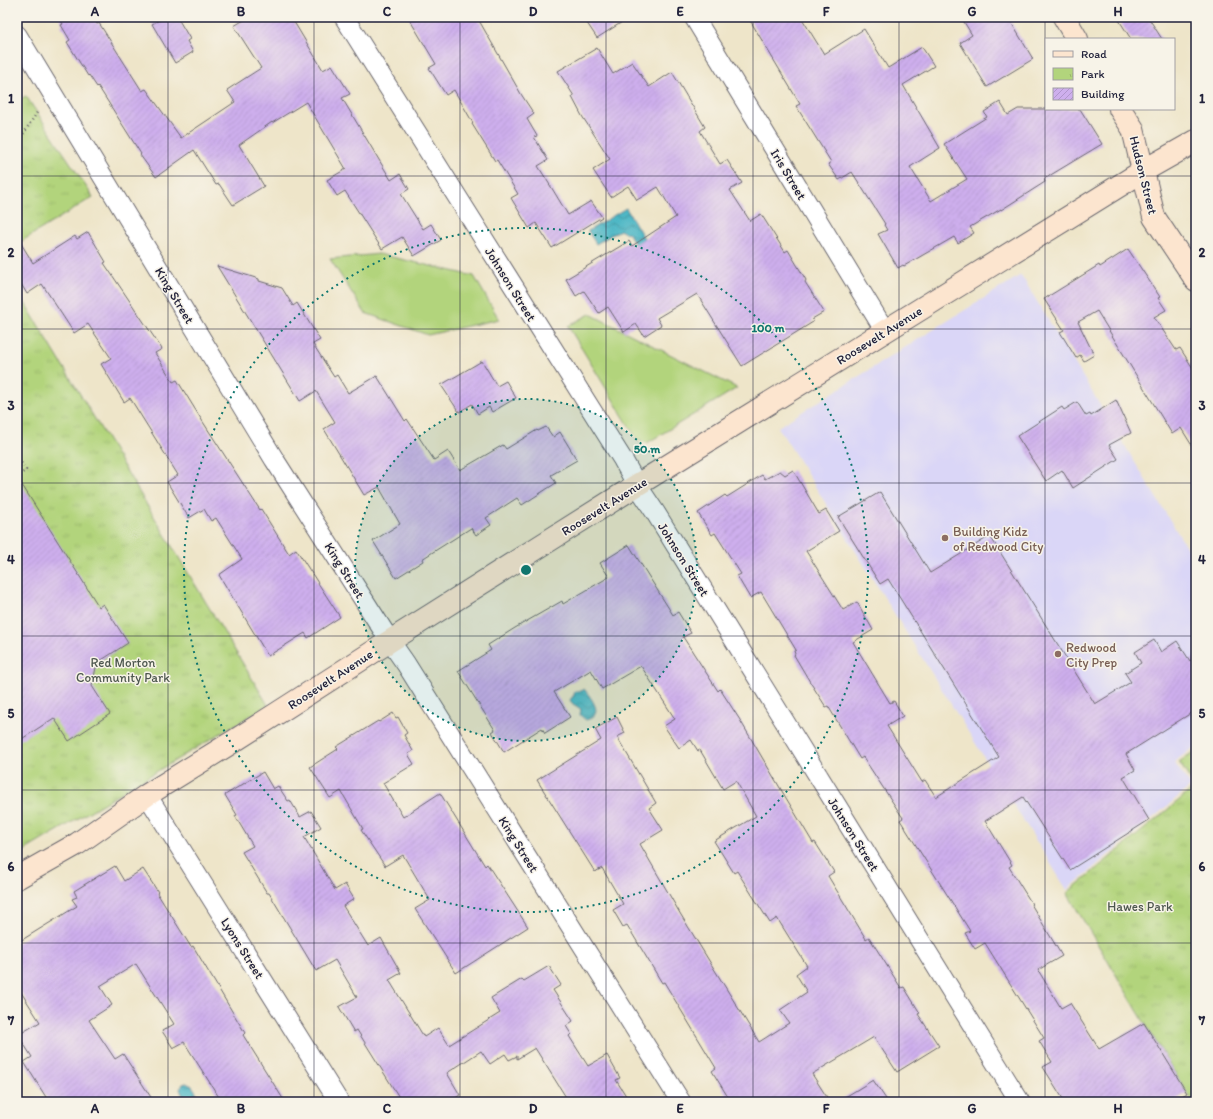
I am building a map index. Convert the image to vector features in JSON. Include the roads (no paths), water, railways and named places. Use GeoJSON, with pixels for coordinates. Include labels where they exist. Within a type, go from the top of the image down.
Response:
{"type":"FeatureCollection","features":[{"type":"Feature","properties":{"kind":"street","name":"Johnson Street"},"geometry":{"type":"LineString","coordinates":[[344,17],[623,460],[637,485],[1020,1102]]}},
{"type":"Feature","properties":{"kind":"street","name":"Iris Street"},"geometry":{"type":"LineString","coordinates":[[694,17],[885,331]]}},
{"type":"Feature","properties":{"kind":"street"},"geometry":{"type":"LineString","coordinates":[[1064,17],[1076,38]]}},
{"type":"Feature","properties":{"kind":"street","name":"King Street"},"geometry":{"type":"LineString","coordinates":[[17,35],[270,452],[410,670],[681,1102]]}},
{"type":"Feature","properties":{"kind":"street","name":"Hudson Street"},"geometry":{"type":"LineString","coordinates":[[1121,110],[1133,129],[1154,217],[1196,280]]}},
{"type":"Feature","properties":{"kind":"street","name":"Roosevelt Avenue"},"geometry":{"type":"LineString","coordinates":[[17,878],[77,844],[147,795],[637,485],[1143,171],[1196,141]]}},
{"type":"Feature","properties":{"kind":"street","name":"Lyons Street"},"geometry":{"type":"LineString","coordinates":[[147,795],[339,1102]]}},
{"type":"Feature","properties":{"kind":"water"},"geometry":{"type":"Polygon","coordinates":[[[626,208],[645,240],[636,246],[628,232],[625,233],[620,230],[596,244],[588,231],[626,208]]]}},
{"type":"Feature","properties":{"kind":"water"},"geometry":{"type":"Polygon","coordinates":[[[584,689],[593,702],[596,711],[592,718],[586,720],[580,715],[581,709],[570,700],[575,691],[582,691],[584,689]]]}},
{"type":"Feature","properties":{"kind":"water"},"geometry":{"type":"Polygon","coordinates":[[[186,1083],[192,1086],[203,1102],[185,1102],[180,1089],[183,1084],[186,1083]]]}},
{"type":"Feature","properties":{"kind":"place","name":"Building Kidz of Redwood City"},"geometry":{"type":"Point","coordinates":[945,538]}},
{"type":"Feature","properties":{"kind":"place","name":"Redwood City Prep"},"geometry":{"type":"Point","coordinates":[1058,654]}},
{"type":"Feature","properties":{"kind":"park label","name":"Red Morton Community Park"},"geometry":{"type":"Point","coordinates":[123,670]}},
{"type":"Feature","properties":{"kind":"park label","name":"Hawes Park"},"geometry":{"type":"Point","coordinates":[1140,906]}}]}
